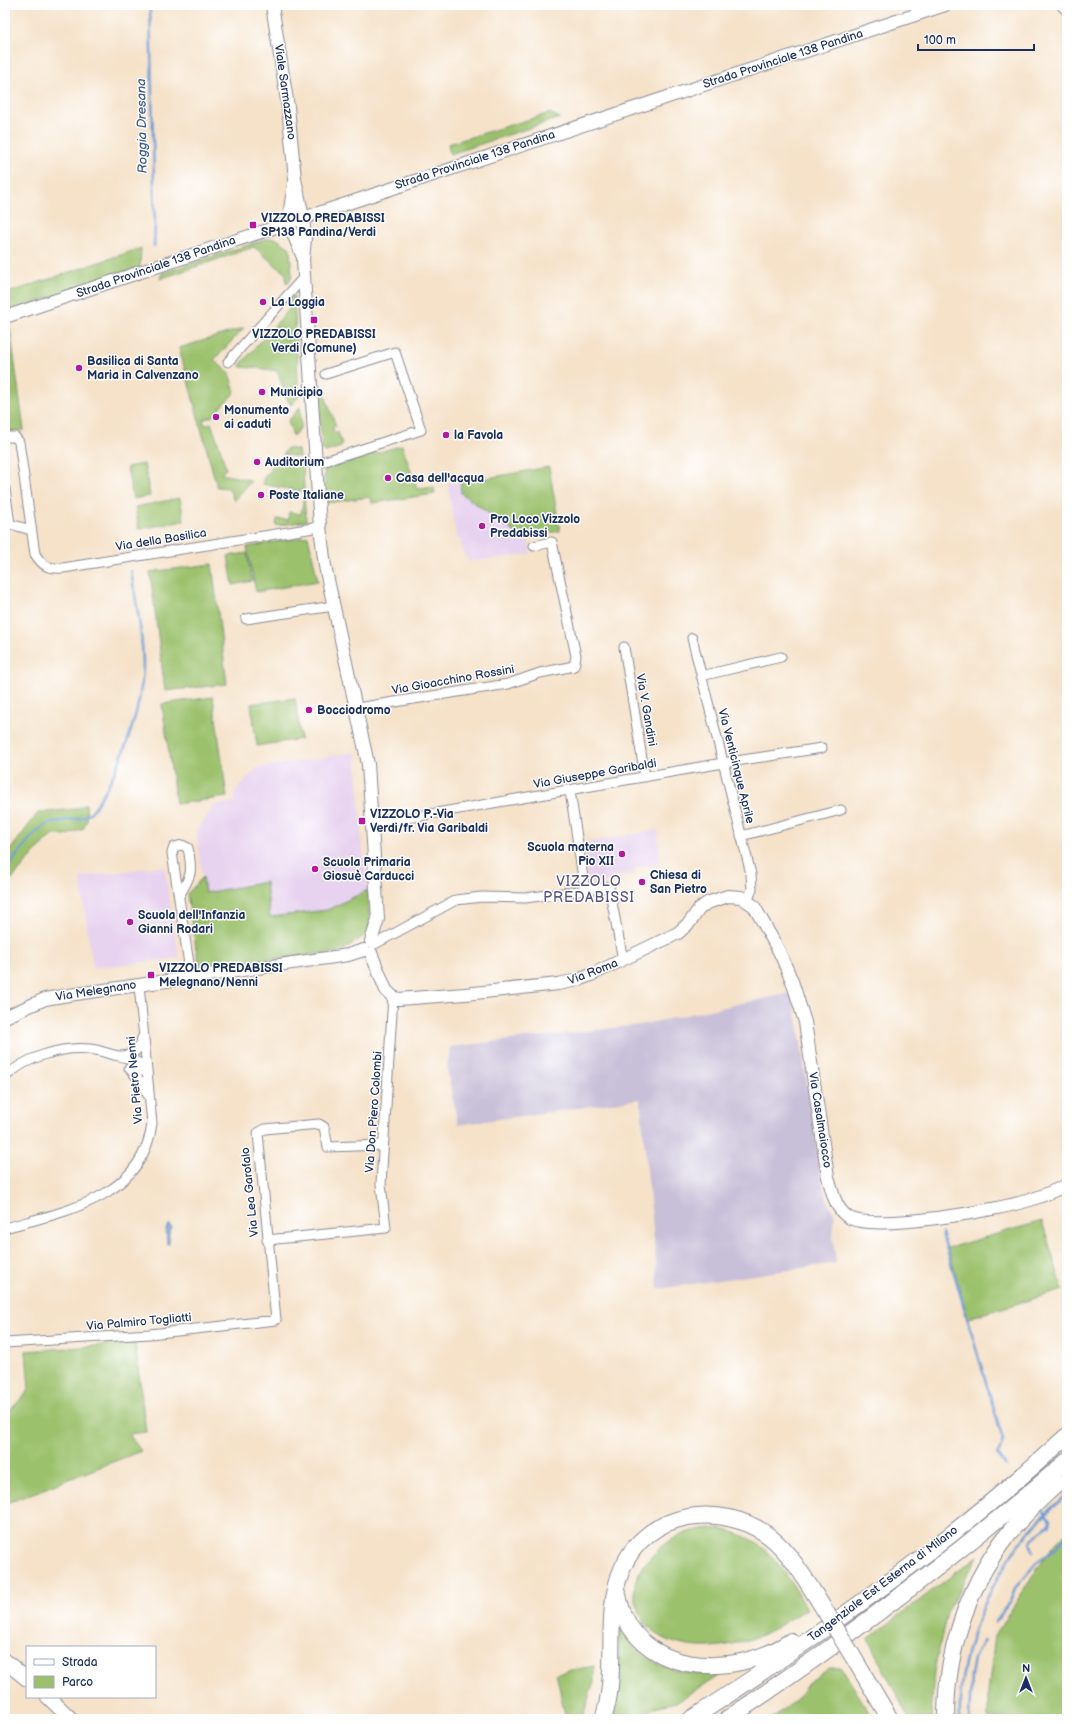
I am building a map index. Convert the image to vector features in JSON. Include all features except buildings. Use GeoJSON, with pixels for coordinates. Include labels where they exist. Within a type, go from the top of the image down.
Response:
{"type":"FeatureCollection","features":[{"type":"Feature","properties":{"kind":"highway","name":"Tangenziale Est Esterna di Milano"},"geometry":{"type":"LineString","coordinates":[[691,1719],[790,1654],[912,1564],[969,1520],[1067,1436]]}},
{"type":"Feature","properties":{"kind":"highway","name":"Tangenziale Est Esterna di Milano"},"geometry":{"type":"LineString","coordinates":[[727,1719],[868,1622],[975,1539],[1067,1461]]}},
{"type":"Feature","properties":{"kind":"highway"},"geometry":{"type":"LineString","coordinates":[[946,1719],[946,1701],[952,1652],[959,1627],[979,1580],[1006,1537],[1023,1517],[1067,1473]]}},
{"type":"Feature","properties":{"kind":"highway"},"geometry":{"type":"LineString","coordinates":[[603,1719],[610,1682],[611,1634],[617,1590],[622,1568],[640,1542],[650,1533],[665,1524],[681,1518],[697,1515],[713,1515],[729,1517],[746,1522],[770,1537],[795,1564],[824,1609],[890,1719]]}},
{"type":"Feature","properties":{"kind":"highway"},"geometry":{"type":"LineString","coordinates":[[617,1590],[619,1602],[630,1627],[649,1647],[663,1655],[681,1662],[703,1666],[731,1665],[766,1655],[782,1647],[848,1602],[912,1564]]}},
{"type":"Feature","properties":{"kind":"main road"},"geometry":{"type":"LineString","coordinates":[[5,1661],[26,1678]]}},
{"type":"Feature","properties":{"kind":"main road"},"geometry":{"type":"LineString","coordinates":[[49,1698],[72,1719]]}},
{"type":"Feature","properties":{"kind":"street","name":"Viale Sarmazzano"},"geometry":{"type":"LineString","coordinates":[[272,5],[288,107],[295,179]]}},
{"type":"Feature","properties":{"kind":"street","name":"Strada Provinciale 138 Pandina"},"geometry":{"type":"LineString","coordinates":[[5,317],[946,5]]}},
{"type":"Feature","properties":{"kind":"street"},"geometry":{"type":"LineString","coordinates":[[1063,5],[1067,9]]}},
{"type":"Feature","properties":{"kind":"street"},"geometry":{"type":"LineString","coordinates":[[295,179],[303,217],[305,239],[303,260],[320,527],[325,566],[368,764],[378,919],[370,947],[385,988],[393,997]]}},
{"type":"Feature","properties":{"kind":"street"},"geometry":{"type":"LineString","coordinates":[[295,179],[288,222],[289,228],[300,249],[303,260]]}},
{"type":"Feature","properties":{"kind":"street"},"geometry":{"type":"LineString","coordinates":[[228,362],[304,277]]}},
{"type":"Feature","properties":{"kind":"street"},"geometry":{"type":"LineString","coordinates":[[316,464],[421,430],[395,352],[326,374]]}},
{"type":"Feature","properties":{"kind":"street","name":"Via della Basilica"},"geometry":{"type":"LineString","coordinates":[[5,437],[15,437],[19,442],[35,554],[40,563],[52,569],[320,527]]}},
{"type":"Feature","properties":{"kind":"street"},"geometry":{"type":"LineString","coordinates":[[5,489],[10,524],[31,530]]}},
{"type":"Feature","properties":{"kind":"street","name":"Via Gioacchino Rossini"},"geometry":{"type":"LineString","coordinates":[[356,708],[508,684],[540,673],[574,666],[576,656],[552,542],[534,546]]}},
{"type":"Feature","properties":{"kind":"street"},"geometry":{"type":"LineString","coordinates":[[246,619],[334,606]]}},
{"type":"Feature","properties":{"kind":"street","name":"Via Venticinque Aprile"},"geometry":{"type":"LineString","coordinates":[[692,638],[752,879],[752,889],[748,900]]}},
{"type":"Feature","properties":{"kind":"street","name":"Via V. Gandini"},"geometry":{"type":"LineString","coordinates":[[624,647],[645,777]]}},
{"type":"Feature","properties":{"kind":"street"},"geometry":{"type":"LineString","coordinates":[[701,676],[781,657]]}},
{"type":"Feature","properties":{"kind":"street","name":"Via Giuseppe Garibaldi"},"geometry":{"type":"LineString","coordinates":[[373,824],[570,791],[723,763],[822,748]]}},
{"type":"Feature","properties":{"kind":"street"},"geometry":{"type":"LineString","coordinates":[[570,791],[585,891]]}},
{"type":"Feature","properties":{"kind":"street"},"geometry":{"type":"LineString","coordinates":[[741,836],[841,810]]}},
{"type":"Feature","properties":{"kind":"street"},"geometry":{"type":"LineString","coordinates":[[180,896],[189,880],[191,871],[188,848],[182,845],[174,847],[172,853],[180,896],[191,977]]}},
{"type":"Feature","properties":{"kind":"street"},"geometry":{"type":"LineString","coordinates":[[370,947],[456,900],[482,897],[524,898],[609,887],[623,960]]}},
{"type":"Feature","properties":{"kind":"street","name":"Via Roma"},"geometry":{"type":"LineString","coordinates":[[393,997],[404,1000],[562,984],[591,976],[678,934],[690,922],[699,909],[707,903],[728,896],[741,896],[748,900]]}},
{"type":"Feature","properties":{"kind":"street","name":"Via Casalmaiocco"},"geometry":{"type":"LineString","coordinates":[[748,900],[754,906],[785,962],[805,1022],[828,1177],[834,1198],[845,1215],[853,1220],[868,1222],[914,1220],[977,1213],[1034,1199],[1067,1185]]}},
{"type":"Feature","properties":{"kind":"street","name":"Via Melegnano"},"geometry":{"type":"LineString","coordinates":[[5,1017],[50,998],[348,955],[370,947]]}},
{"type":"Feature","properties":{"kind":"street","name":"Via Pietro Nenni"},"geometry":{"type":"LineString","coordinates":[[5,1228],[85,1204],[106,1194],[123,1180],[137,1162],[148,1142],[152,1124],[139,985]]}},
{"type":"Feature","properties":{"kind":"street","name":"Via Don Piero Colombi"},"geometry":{"type":"LineString","coordinates":[[267,1240],[386,1228],[381,1184],[393,997]]}},
{"type":"Feature","properties":{"kind":"street"},"geometry":{"type":"LineString","coordinates":[[120,1056],[131,1055],[137,1050],[143,1034]]}},
{"type":"Feature","properties":{"kind":"street"},"geometry":{"type":"LineString","coordinates":[[5,1076],[27,1062],[60,1051],[92,1049],[120,1056],[140,1064],[147,1070]]}},
{"type":"Feature","properties":{"kind":"street"},"geometry":{"type":"LineString","coordinates":[[108,1054],[129,1068],[139,1080],[150,1100]]}},
{"type":"Feature","properties":{"kind":"street"},"geometry":{"type":"LineString","coordinates":[[129,1068],[141,1071],[147,1070]]}},
{"type":"Feature","properties":{"kind":"street","name":"Via Lea Garofalo"},"geometry":{"type":"LineString","coordinates":[[276,1320],[257,1137],[258,1133],[261,1130],[318,1124],[324,1127],[328,1147],[383,1145]]}},
{"type":"Feature","properties":{"kind":"street","name":"Via Palmiro Togliatti"},"geometry":{"type":"LineString","coordinates":[[5,1343],[150,1334],[276,1320]]}},
{"type":"Feature","properties":{"kind":"shaded area"},"geometry":{"type":"Polygon","coordinates":[[[460,481],[462,493],[521,537],[528,536],[531,554],[468,562],[461,546],[460,539],[457,539],[447,483],[460,481]]]}},
{"type":"Feature","properties":{"kind":"shaded area"},"geometry":{"type":"Polygon","coordinates":[[[356,752],[362,842],[368,890],[327,910],[270,917],[266,883],[205,893],[196,831],[215,805],[235,802],[235,791],[257,768],[356,752]]]}},
{"type":"Feature","properties":{"kind":"shaded area","name":"Scuola materna Pio XII"},"geometry":{"type":"Polygon","coordinates":[[[658,830],[660,865],[635,867],[635,874],[616,876],[605,882],[589,885],[582,843],[658,830]]]}},
{"type":"Feature","properties":{"kind":"shaded area","name":"Scuola dell'Infanzia Gianni Rodari"},"geometry":{"type":"Polygon","coordinates":[[[164,866],[179,958],[93,968],[80,877],[164,866]]]}},
{"type":"Feature","properties":{"kind":"shaded area"},"geometry":{"type":"Polygon","coordinates":[[[791,993],[798,1024],[821,1176],[827,1199],[835,1216],[833,1236],[836,1263],[658,1289],[640,1099],[458,1125],[447,1070],[450,1047],[639,1025],[791,993]]]}},
{"type":"Feature","properties":{"kind":"green space"},"geometry":{"type":"Polygon","coordinates":[[[550,113],[560,118],[450,154],[448,144],[550,113]]]}},
{"type":"Feature","properties":{"kind":"green space"},"geometry":{"type":"Polygon","coordinates":[[[269,238],[277,239],[290,248],[292,276],[286,284],[286,274],[254,247],[160,279],[162,273],[269,238]]]}},
{"type":"Feature","properties":{"kind":"green space"},"geometry":{"type":"Polygon","coordinates":[[[141,248],[140,267],[5,313],[5,294],[141,248]]]}},
{"type":"Feature","properties":{"kind":"green space"},"geometry":{"type":"Polygon","coordinates":[[[292,296],[294,296],[299,396],[291,405],[290,402],[288,402],[277,371],[252,367],[241,367],[240,365],[290,308],[285,304],[292,296]]]}},
{"type":"Feature","properties":{"kind":"green space"},"geometry":{"type":"Polygon","coordinates":[[[10,328],[24,430],[5,432],[5,330],[10,328]]]}},
{"type":"Feature","properties":{"kind":"green space"},"geometry":{"type":"Polygon","coordinates":[[[244,328],[214,360],[229,373],[235,392],[213,416],[203,420],[205,425],[211,423],[221,451],[226,469],[221,474],[250,480],[250,482],[234,501],[229,488],[217,487],[179,348],[244,328]]]}},
{"type":"Feature","properties":{"kind":"green space"},"geometry":{"type":"Polygon","coordinates":[[[321,384],[336,426],[333,427],[334,433],[338,432],[342,444],[341,447],[325,452],[322,449],[318,387],[321,384]]]}},
{"type":"Feature","properties":{"kind":"green space"},"geometry":{"type":"Polygon","coordinates":[[[300,407],[301,427],[293,436],[288,421],[300,407]]]}},
{"type":"Feature","properties":{"kind":"green space"},"geometry":{"type":"Polygon","coordinates":[[[402,445],[417,489],[434,487],[435,494],[372,503],[370,497],[325,503],[324,470],[402,445]]]}},
{"type":"Feature","properties":{"kind":"green space"},"geometry":{"type":"Polygon","coordinates":[[[287,448],[298,450],[299,457],[283,454],[287,448]]]}},
{"type":"Feature","properties":{"kind":"green space"},"geometry":{"type":"Polygon","coordinates":[[[277,459],[303,463],[304,492],[263,484],[263,479],[271,470],[269,468],[277,459]]]}},
{"type":"Feature","properties":{"kind":"green space"},"geometry":{"type":"Polygon","coordinates":[[[144,464],[150,496],[133,499],[127,467],[144,464]]]}},
{"type":"Feature","properties":{"kind":"green space"},"geometry":{"type":"Polygon","coordinates":[[[549,467],[560,531],[521,537],[461,493],[460,481],[482,479],[549,467]]]}},
{"type":"Feature","properties":{"kind":"green space"},"geometry":{"type":"Polygon","coordinates":[[[304,495],[306,521],[276,526],[277,519],[288,520],[289,512],[301,514],[304,495]]]}},
{"type":"Feature","properties":{"kind":"green space"},"geometry":{"type":"Polygon","coordinates":[[[180,498],[184,521],[139,529],[135,507],[180,498]]]}},
{"type":"Feature","properties":{"kind":"green space"},"geometry":{"type":"Polygon","coordinates":[[[308,536],[318,581],[256,592],[247,547],[308,536]]]}},
{"type":"Feature","properties":{"kind":"green space"},"geometry":{"type":"Polygon","coordinates":[[[247,553],[252,581],[233,585],[228,556],[247,553]]]}},
{"type":"Feature","properties":{"kind":"green space"},"geometry":{"type":"Polygon","coordinates":[[[212,564],[227,684],[165,691],[150,572],[212,564]]]}},
{"type":"Feature","properties":{"kind":"green space"},"geometry":{"type":"Polygon","coordinates":[[[213,697],[227,797],[176,804],[162,704],[213,697]]]}},
{"type":"Feature","properties":{"kind":"green space"},"geometry":{"type":"Polygon","coordinates":[[[295,698],[301,739],[257,746],[251,704],[295,698]]]}},
{"type":"Feature","properties":{"kind":"green space"},"geometry":{"type":"Polygon","coordinates":[[[86,804],[87,820],[83,829],[67,835],[54,835],[45,841],[13,878],[5,885],[5,847],[6,849],[11,849],[38,813],[76,809],[86,804]]]}},
{"type":"Feature","properties":{"kind":"green space"},"geometry":{"type":"Polygon","coordinates":[[[203,877],[205,893],[266,882],[270,917],[327,910],[368,890],[370,932],[340,952],[199,966],[187,894],[203,877]]]}},
{"type":"Feature","properties":{"kind":"green space"},"geometry":{"type":"Polygon","coordinates":[[[1042,1221],[1063,1290],[968,1318],[948,1248],[1042,1221]]]}},
{"type":"Feature","properties":{"kind":"green space"},"geometry":{"type":"Polygon","coordinates":[[[135,1343],[146,1432],[129,1434],[141,1451],[5,1504],[5,1416],[29,1390],[26,1351],[135,1343]]]}},
{"type":"Feature","properties":{"kind":"green space"},"geometry":{"type":"Polygon","coordinates":[[[711,1528],[730,1531],[759,1544],[780,1566],[807,1609],[756,1637],[735,1644],[720,1646],[690,1646],[676,1643],[663,1638],[651,1629],[642,1618],[635,1596],[635,1582],[640,1570],[661,1547],[680,1535],[695,1530],[711,1528]]]}},
{"type":"Feature","properties":{"kind":"green space"},"geometry":{"type":"Polygon","coordinates":[[[1067,1532],[1067,1719],[988,1719],[988,1692],[995,1635],[1051,1548],[1067,1532]]]}},
{"type":"Feature","properties":{"kind":"green space"},"geometry":{"type":"Polygon","coordinates":[[[978,1556],[947,1613],[934,1671],[931,1719],[909,1719],[868,1639],[978,1556]]]}},
{"type":"Feature","properties":{"kind":"green space"},"geometry":{"type":"Polygon","coordinates":[[[620,1627],[640,1652],[650,1660],[662,1666],[688,1673],[719,1676],[676,1702],[655,1707],[634,1719],[612,1719],[618,1683],[620,1627]]]}},
{"type":"Feature","properties":{"kind":"green space"},"geometry":{"type":"Polygon","coordinates":[[[594,1666],[594,1681],[582,1719],[566,1719],[556,1673],[594,1666]]]}},
{"type":"Feature","properties":{"kind":"green space"},"geometry":{"type":"Polygon","coordinates":[[[830,1668],[842,1668],[873,1719],[771,1719],[798,1698],[809,1682],[830,1668]]]}},
{"type":"Feature","properties":{"kind":"water"},"geometry":{"type":"Polygon","coordinates":[[[168,1225],[172,1227],[169,1234],[169,1244],[167,1244],[166,1229],[168,1225]]]}},
{"type":"Feature","properties":{"kind":"waterway","name":"Roggia Dresana"},"geometry":{"type":"LineString","coordinates":[[150,5],[155,227],[154,246]]}},
{"type":"Feature","properties":{"kind":"waterway","name":"Roggia Dresana"},"geometry":{"type":"LineString","coordinates":[[5,871],[30,839],[42,828],[53,822],[81,818],[91,812],[96,806],[118,766],[135,716],[142,683],[143,655],[141,631],[131,571]]}},
{"type":"Feature","properties":{"kind":"waterway"},"geometry":{"type":"LineString","coordinates":[[942,1233],[1003,1440],[998,1455],[1006,1466]]}},
{"type":"Feature","properties":{"kind":"waterway"},"geometry":{"type":"LineString","coordinates":[[960,1719],[960,1695],[964,1670],[978,1620],[988,1597],[1013,1552],[1032,1528],[1067,1495]]}},
{"type":"Feature","properties":{"kind":"waterway"},"geometry":{"type":"LineString","coordinates":[[1033,1552],[1030,1542],[1049,1524],[1050,1520],[1044,1511]]}},
{"type":"Feature","properties":{"kind":"waterway"},"geometry":{"type":"LineString","coordinates":[[995,1622],[1010,1602],[1015,1588],[1038,1561],[1057,1547],[1067,1535]]}},
{"type":"Feature","properties":{"kind":"waterway"},"geometry":{"type":"LineString","coordinates":[[969,1719],[971,1676],[974,1658],[984,1640]]}},
{"type":"Feature","properties":{"kind":"place","name":"VIZZOLO PREDABISSI SP138 Pandina/Verdi"},"geometry":{"type":"Point","coordinates":[253,225]}},
{"type":"Feature","properties":{"kind":"place","name":"La Loggia"},"geometry":{"type":"Point","coordinates":[263,302]}},
{"type":"Feature","properties":{"kind":"place","name":"VIZZOLO PREDABISSI Verdi (Comune)"},"geometry":{"type":"Point","coordinates":[314,320]}},
{"type":"Feature","properties":{"kind":"place","name":"Basilica di Santa Maria in Calvenzano"},"geometry":{"type":"Point","coordinates":[79,368]}},
{"type":"Feature","properties":{"kind":"place","name":"Municipio"},"geometry":{"type":"Point","coordinates":[262,392]}},
{"type":"Feature","properties":{"kind":"place","name":"Monumento ai caduti"},"geometry":{"type":"Point","coordinates":[216,417]}},
{"type":"Feature","properties":{"kind":"place","name":"la Favola"},"geometry":{"type":"Point","coordinates":[446,435]}},
{"type":"Feature","properties":{"kind":"place","name":"Auditorium"},"geometry":{"type":"Point","coordinates":[257,462]}},
{"type":"Feature","properties":{"kind":"place","name":"Casa dell'acqua"},"geometry":{"type":"Point","coordinates":[388,478]}},
{"type":"Feature","properties":{"kind":"place","name":"Poste Italiane"},"geometry":{"type":"Point","coordinates":[261,495]}},
{"type":"Feature","properties":{"kind":"place","name":"Pro Loco Vizzolo Predabissi"},"geometry":{"type":"Point","coordinates":[482,526]}},
{"type":"Feature","properties":{"kind":"place","name":"Bocciodromo"},"geometry":{"type":"Point","coordinates":[309,710]}},
{"type":"Feature","properties":{"kind":"place","name":"VIZZOLO P.-Via Verdi/fr. Via Garibaldi"},"geometry":{"type":"Point","coordinates":[362,821]}},
{"type":"Feature","properties":{"kind":"place","name":"Scuola materna Pio XII"},"geometry":{"type":"Point","coordinates":[622,854]}},
{"type":"Feature","properties":{"kind":"place","name":"Scuola Primaria Giosuè Carducci"},"geometry":{"type":"Point","coordinates":[315,869]}},
{"type":"Feature","properties":{"kind":"place","name":"Chiesa di San Pietro"},"geometry":{"type":"Point","coordinates":[642,882]}},
{"type":"Feature","properties":{"kind":"place","name":"Scuola dell'Infanzia Gianni Rodari"},"geometry":{"type":"Point","coordinates":[130,922]}},
{"type":"Feature","properties":{"kind":"place","name":"VIZZOLO PREDABISSI Melegnano/Nenni"},"geometry":{"type":"Point","coordinates":[151,975]}},
{"type":"Feature","properties":{"kind":"district","name":"VIZZOLO PREDABISSI"},"geometry":{"type":"Point","coordinates":[589,890]}}]}
